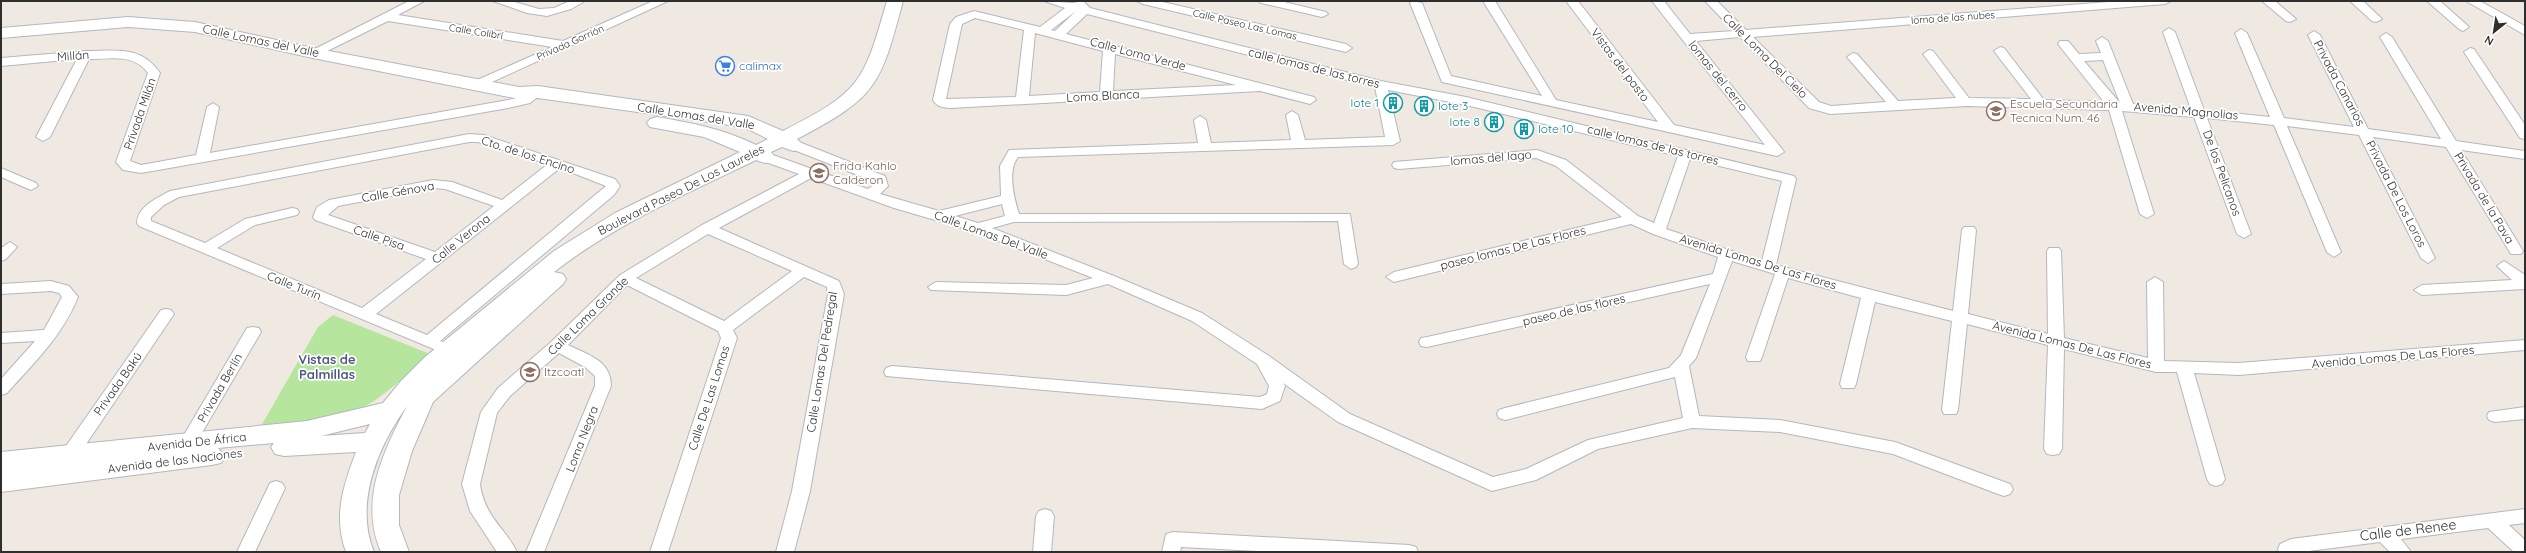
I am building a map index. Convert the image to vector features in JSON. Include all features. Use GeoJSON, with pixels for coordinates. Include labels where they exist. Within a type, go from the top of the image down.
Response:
{"type":"FeatureCollection","features":[{"type":"Feature","properties":{"kind":"street"},"geometry":{"type":"LineString","coordinates":[[313,53],[418,1]]}},
{"type":"Feature","properties":{"kind":"street"},"geometry":{"type":"LineString","coordinates":[[499,1],[549,14],[579,1]]}},
{"type":"Feature","properties":{"kind":"street","name":"Privada Gorrión"},"geometry":{"type":"LineString","coordinates":[[479,84],[662,1]]}},
{"type":"Feature","properties":{"kind":"street","name":"Boulevard Paseo De Los Laureles"},"geometry":{"type":"LineString","coordinates":[[788,143],[837,110],[859,92],[876,66],[895,1]]}},
{"type":"Feature","properties":{"kind":"street","name":"Boulevard Paseo De Los Laureles"},"geometry":{"type":"LineString","coordinates":[[360,552],[352,518],[359,484],[373,442],[391,410],[439,346],[510,297],[592,235],[622,217],[762,155],[851,112],[876,89],[885,76],[894,56],[909,1]]}},
{"type":"Feature","properties":{"kind":"street"},"geometry":{"type":"LineString","coordinates":[[1050,1],[1082,5]]}},
{"type":"Feature","properties":{"kind":"street","name":"Calle Paseo Las Lomas"},"geometry":{"type":"LineString","coordinates":[[1143,1],[1346,48]]}},
{"type":"Feature","properties":{"kind":"street"},"geometry":{"type":"LineString","coordinates":[[1265,1],[1304,5],[1322,14]]}},
{"type":"Feature","properties":{"kind":"street"},"geometry":{"type":"LineString","coordinates":[[1489,1],[1551,101]]}},
{"type":"Feature","properties":{"kind":"street","name":"Vistas del pasto"},"geometry":{"type":"LineString","coordinates":[[1572,1],[1669,128]]}},
{"type":"Feature","properties":{"kind":"street","name":"lomas del cerro"},"geometry":{"type":"LineString","coordinates":[[1658,1],[1778,152]]}},
{"type":"Feature","properties":{"kind":"street","name":"Calle Loma Del Cielo"},"geometry":{"type":"LineString","coordinates":[[1711,1],[1741,34],[1814,105],[1821,108]]}},
{"type":"Feature","properties":{"kind":"street","name":"loma de las nubes"},"geometry":{"type":"LineString","coordinates":[[1688,38],[2165,1]]}},
{"type":"Feature","properties":{"kind":"street"},"geometry":{"type":"LineString","coordinates":[[2268,1],[2290,19]]}},
{"type":"Feature","properties":{"kind":"street"},"geometry":{"type":"LineString","coordinates":[[2356,1],[2376,19]]}},
{"type":"Feature","properties":{"kind":"street"},"geometry":{"type":"LineString","coordinates":[[2433,1],[2462,26]]}},
{"type":"Feature","properties":{"kind":"street"},"geometry":{"type":"LineString","coordinates":[[2472,1],[2525,31]]}},
{"type":"Feature","properties":{"kind":"street"},"geometry":{"type":"LineString","coordinates":[[1416,3],[1446,79],[1440,96]]}},
{"type":"Feature","properties":{"kind":"street"},"geometry":{"type":"LineString","coordinates":[[1044,30],[1082,5]]}},
{"type":"Feature","properties":{"kind":"street"},"geometry":{"type":"LineString","coordinates":[[1059,34],[1082,5]]}},
{"type":"Feature","properties":{"kind":"street","name":"calle lomas de las torres"},"geometry":{"type":"LineString","coordinates":[[1082,5],[1382,86],[1440,96],[1686,153],[1789,179],[1776,270]]}},
{"type":"Feature","properties":{"kind":"street","name":"Calle Loma Verde"},"geometry":{"type":"LineString","coordinates":[[942,103],[939,100],[956,24],[966,15],[984,15],[1109,46],[1310,100]]}},
{"type":"Feature","properties":{"kind":"street","name":"Calle Colibrí"},"geometry":{"type":"LineString","coordinates":[[387,17],[564,45]]}},
{"type":"Feature","properties":{"kind":"street","name":"Calle Lomas del Valle"},"geometry":{"type":"LineString","coordinates":[[1,33],[128,22],[195,27],[313,53],[479,84],[528,95],[708,132],[729,139],[762,155],[870,195],[881,186],[880,179],[788,143],[765,128],[748,122],[528,95]]}},
{"type":"Feature","properties":{"kind":"street"},"geometry":{"type":"LineString","coordinates":[[1022,100],[1030,27]]}},
{"type":"Feature","properties":{"kind":"street","name":"De los Pelicanos"},"geometry":{"type":"LineString","coordinates":[[2169,32],[2200,112],[2244,234]]}},
{"type":"Feature","properties":{"kind":"street"},"geometry":{"type":"LineString","coordinates":[[2241,33],[2280,120],[2334,252]]}},
{"type":"Feature","properties":{"kind":"street","name":"Privada Canarios"},"geometry":{"type":"LineString","coordinates":[[2314,35],[2364,131]]}},
{"type":"Feature","properties":{"kind":"street","name":"Privada de la Pava"},"geometry":{"type":"LineString","coordinates":[[2386,37],[2453,144],[2516,251]]}},
{"type":"Feature","properties":{"kind":"street"},"geometry":{"type":"LineString","coordinates":[[2102,41],[2128,106]]}},
{"type":"Feature","properties":{"kind":"street"},"geometry":{"type":"LineString","coordinates":[[2064,44],[2077,58],[2114,106],[2148,214]]}},
{"type":"Feature","properties":{"kind":"street"},"geometry":{"type":"LineString","coordinates":[[1106,96],[1109,46]]}},
{"type":"Feature","properties":{"kind":"street"},"geometry":{"type":"LineString","coordinates":[[2000,51],[2040,103]]}},
{"type":"Feature","properties":{"kind":"street"},"geometry":{"type":"LineString","coordinates":[[2470,52],[2525,135]]}},
{"type":"Feature","properties":{"kind":"street"},"geometry":{"type":"LineString","coordinates":[[1929,54],[1965,102]]}},
{"type":"Feature","properties":{"kind":"street"},"geometry":{"type":"LineString","coordinates":[[43,137],[85,55]]}},
{"type":"Feature","properties":{"kind":"street","name":"Millán"},"geometry":{"type":"LineString","coordinates":[[1,62],[85,55],[129,55],[145,61]]}},
{"type":"Feature","properties":{"kind":"street"},"geometry":{"type":"LineString","coordinates":[[2077,58],[2107,56]]}},
{"type":"Feature","properties":{"kind":"street"},"geometry":{"type":"LineString","coordinates":[[1853,57],[1895,105]]}},
{"type":"Feature","properties":{"kind":"street","name":"Privada Milán"},"geometry":{"type":"LineString","coordinates":[[145,61],[154,73],[123,162],[128,167],[141,169],[202,158]]}},
{"type":"Feature","properties":{"kind":"street","name":"calle lomas de las torres"},"geometry":{"type":"LineString","coordinates":[[1446,79],[1778,152]]}},
{"type":"Feature","properties":{"kind":"street"},"geometry":{"type":"LineString","coordinates":[[1014,218],[1006,199],[1007,162],[1014,153],[1392,141],[1382,98],[1382,86]]}},
{"type":"Feature","properties":{"kind":"street","name":"Loma Blanca"},"geometry":{"type":"LineString","coordinates":[[942,103],[1264,87]]}},
{"type":"Feature","properties":{"kind":"street"},"geometry":{"type":"LineString","coordinates":[[214,107],[202,158],[528,95]]}},
{"type":"Feature","properties":{"kind":"street","name":"Avenida Magnolias"},"geometry":{"type":"LineString","coordinates":[[1821,108],[1830,110],[1965,102],[2128,106],[2280,120],[2525,155]]}},
{"type":"Feature","properties":{"kind":"street"},"geometry":{"type":"LineString","coordinates":[[1292,115],[1299,144]]}},
{"type":"Feature","properties":{"kind":"street"},"geometry":{"type":"LineString","coordinates":[[1200,120],[1205,146]]}},
{"type":"Feature","properties":{"kind":"street"},"geometry":{"type":"LineString","coordinates":[[1648,144],[1654,125]]}},
{"type":"Feature","properties":{"kind":"street","name":"Privada De Los Loros"},"geometry":{"type":"LineString","coordinates":[[2364,131],[2428,258]]}},
{"type":"Feature","properties":{"kind":"street","name":"Cto. de los Encino"},"geometry":{"type":"LineString","coordinates":[[142,220],[159,202],[175,194],[461,138],[479,138],[558,163],[610,182],[613,186],[610,192],[439,346]]}},
{"type":"Feature","properties":{"kind":"street"},"geometry":{"type":"LineString","coordinates":[[1658,231],[1686,153]]}},
{"type":"Feature","properties":{"kind":"street","name":"lomas del lago"},"geometry":{"type":"LineString","coordinates":[[1399,165],[1536,154],[1561,163],[1633,219]]}},
{"type":"Feature","properties":{"kind":"street","name":"Boulevard Paseo De Los Laureles"},"geometry":{"type":"LineString","coordinates":[[395,552],[386,534],[384,507],[394,466],[414,414],[424,397],[438,382],[547,286],[612,239],[666,207],[762,155]]}},
{"type":"Feature","properties":{"kind":"street","name":"Calle Verona"},"geometry":{"type":"LineString","coordinates":[[364,315],[558,163]]}},
{"type":"Feature","properties":{"kind":"street"},"geometry":{"type":"LineString","coordinates":[[1,172],[31,186]]}},
{"type":"Feature","properties":{"kind":"street","name":"Calle Loma Grande"},"geometry":{"type":"LineString","coordinates":[[508,552],[482,516],[471,495],[473,472],[489,412],[504,392],[557,346],[625,278],[707,228],[811,173]]}},
{"type":"Feature","properties":{"kind":"street","name":"Calle Génova"},"geometry":{"type":"LineString","coordinates":[[320,217],[322,210],[334,203],[433,184],[447,185],[504,205]]}},
{"type":"Feature","properties":{"kind":"street","name":"Calle Lomas Del Valle"},"geometry":{"type":"LineString","coordinates":[[870,195],[978,228],[1110,279],[1197,317],[1263,360],[1344,418],[1492,484],[1530,475],[1594,444],[1692,422],[1780,426],[1895,448],[2004,489]]}},
{"type":"Feature","properties":{"kind":"street"},"geometry":{"type":"LineString","coordinates":[[939,215],[1006,199]]}},
{"type":"Feature","properties":{"kind":"street"},"geometry":{"type":"LineString","coordinates":[[205,250],[250,222],[292,212]]}},
{"type":"Feature","properties":{"kind":"street","name":"Calle Pisa"},"geometry":{"type":"LineString","coordinates":[[320,217],[437,258]]}},
{"type":"Feature","properties":{"kind":"street"},"geometry":{"type":"LineString","coordinates":[[978,228],[1014,218],[1345,217],[1351,264]]}},
{"type":"Feature","properties":{"kind":"street","name":"Avenida Lomas De Las Flores"},"geometry":{"type":"LineString","coordinates":[[1633,219],[1658,231],[1726,255],[1776,270],[1960,318],[2156,366],[2239,369],[2525,345]]}},
{"type":"Feature","properties":{"kind":"street","name":"paseo lomas De Las Flores"},"geometry":{"type":"LineString","coordinates":[[1394,277],[1633,219]]}},
{"type":"Feature","properties":{"kind":"street","name":"Calle Turín"},"geometry":{"type":"LineString","coordinates":[[142,220],[144,223],[205,250],[439,346]]}},
{"type":"Feature","properties":{"kind":"street","name":"Calle Lomas Del Pedregal"},"geometry":{"type":"LineString","coordinates":[[707,228],[834,284],[836,294],[801,491],[785,552]]}},
{"type":"Feature","properties":{"kind":"street"},"geometry":{"type":"LineString","coordinates":[[1950,410],[1969,230]]}},
{"type":"Feature","properties":{"kind":"street"},"geometry":{"type":"LineString","coordinates":[[2052,450],[2056,342],[2054,251]]}},
{"type":"Feature","properties":{"kind":"street"},"geometry":{"type":"LineString","coordinates":[[1505,414],[1674,372],[1688,358],[1720,277],[1726,255]]}},
{"type":"Feature","properties":{"kind":"street"},"geometry":{"type":"LineString","coordinates":[[2504,266],[2525,284]]}},
{"type":"Feature","properties":{"kind":"street"},"geometry":{"type":"LineString","coordinates":[[725,328],[803,270]]}},
{"type":"Feature","properties":{"kind":"street"},"geometry":{"type":"LineString","coordinates":[[1754,357],[1776,270]]}},
{"type":"Feature","properties":{"kind":"street","name":"paseo de las flores"},"geometry":{"type":"LineString","coordinates":[[1427,342],[1720,277]]}},
{"type":"Feature","properties":{"kind":"street","name":"Calle De Las Lomas"},"geometry":{"type":"LineString","coordinates":[[625,278],[725,328],[729,338],[660,552]]}},
{"type":"Feature","properties":{"kind":"street"},"geometry":{"type":"LineString","coordinates":[[936,286],[1066,290],[1110,279]]}},
{"type":"Feature","properties":{"kind":"street"},"geometry":{"type":"LineString","coordinates":[[2155,282],[2156,366]]}},
{"type":"Feature","properties":{"kind":"street"},"geometry":{"type":"LineString","coordinates":[[2422,290],[2525,284]]}},
{"type":"Feature","properties":{"kind":"street"},"geometry":{"type":"LineString","coordinates":[[1,289],[51,286],[64,289],[70,297],[66,309],[47,335],[1,389]]}},
{"type":"Feature","properties":{"kind":"street"},"geometry":{"type":"LineString","coordinates":[[1848,384],[1869,295]]}},
{"type":"Feature","properties":{"kind":"street","name":"Privada Bakú"},"geometry":{"type":"LineString","coordinates":[[70,454],[166,314]]}},
{"type":"Feature","properties":{"kind":"street","name":"Privada Berlín"},"geometry":{"type":"LineString","coordinates":[[187,444],[253,332]]}},
{"type":"Feature","properties":{"kind":"street"},"geometry":{"type":"LineString","coordinates":[[1,338],[47,335]]}},
{"type":"Feature","properties":{"kind":"street","name":"Loma Negra"},"geometry":{"type":"LineString","coordinates":[[535,552],[559,498],[602,386],[603,374],[591,363],[557,346]]}},
{"type":"Feature","properties":{"kind":"street"},"geometry":{"type":"LineString","coordinates":[[892,372],[1262,403],[1274,397],[1277,386],[1263,360]]}},
{"type":"Feature","properties":{"kind":"street"},"geometry":{"type":"LineString","coordinates":[[1681,365],[1692,422]]}},
{"type":"Feature","properties":{"kind":"street"},"geometry":{"type":"LineString","coordinates":[[2184,368],[2216,479]]}},
{"type":"Feature","properties":{"kind":"street","name":"Avenida De África"},"geometry":{"type":"LineString","coordinates":[[1,462],[70,454],[187,444],[307,430],[391,410]]}},
{"type":"Feature","properties":{"kind":"street"},"geometry":{"type":"LineString","coordinates":[[2495,416],[2525,413]]}},
{"type":"Feature","properties":{"kind":"street","name":"Avenida de las Naciones"},"geometry":{"type":"LineString","coordinates":[[1,482],[300,445],[373,442]]}},
{"type":"Feature","properties":{"kind":"street"},"geometry":{"type":"LineString","coordinates":[[246,552],[276,488]]}},
{"type":"Feature","properties":{"kind":"street"},"geometry":{"type":"LineString","coordinates":[[1042,552],[1044,516]]}},
{"type":"Feature","properties":{"kind":"street","name":"Calle de Renee"},"geometry":{"type":"LineString","coordinates":[[2291,549],[2384,534],[2525,516]]}},
{"type":"Feature","properties":{"kind":"street"},"geometry":{"type":"LineString","coordinates":[[2491,520],[2525,551]]}},
{"type":"Feature","properties":{"kind":"street"},"geometry":{"type":"LineString","coordinates":[[2384,534],[2402,552]]}},
{"type":"Feature","properties":{"kind":"street"},"geometry":{"type":"LineString","coordinates":[[1171,552],[1173,539],[1408,552]]}},
{"type":"Feature","properties":{"kind":"green space"},"geometry":{"type":"Polygon","coordinates":[[[333,315],[430,354],[376,400],[355,411],[321,420],[261,426],[318,327],[333,315]]]}},
{"type":"Feature","properties":{"kind":"place","name":"calimax"},"geometry":{"type":"Point","coordinates":[725,66]}},
{"type":"Feature","properties":{"kind":"place","name":"lote 1"},"geometry":{"type":"Point","coordinates":[1393,103]}},
{"type":"Feature","properties":{"kind":"place","name":"lote 3"},"geometry":{"type":"Point","coordinates":[1424,106]}},
{"type":"Feature","properties":{"kind":"place","name":"Escuela Secundaria Tecnica Num. 46"},"geometry":{"type":"Point","coordinates":[1996,111]}},
{"type":"Feature","properties":{"kind":"place","name":"lote 8"},"geometry":{"type":"Point","coordinates":[1494,122]}},
{"type":"Feature","properties":{"kind":"place","name":"lote 10"},"geometry":{"type":"Point","coordinates":[1524,129]}},
{"type":"Feature","properties":{"kind":"place","name":"Frida Kahlo Calderon"},"geometry":{"type":"Point","coordinates":[819,173]}},
{"type":"Feature","properties":{"kind":"place","name":"Itzcoatl"},"geometry":{"type":"Point","coordinates":[530,372]}},
{"type":"Feature","properties":{"kind":"district","name":"Vistas de Palmillas"},"geometry":{"type":"Point","coordinates":[327,366]}}]}
